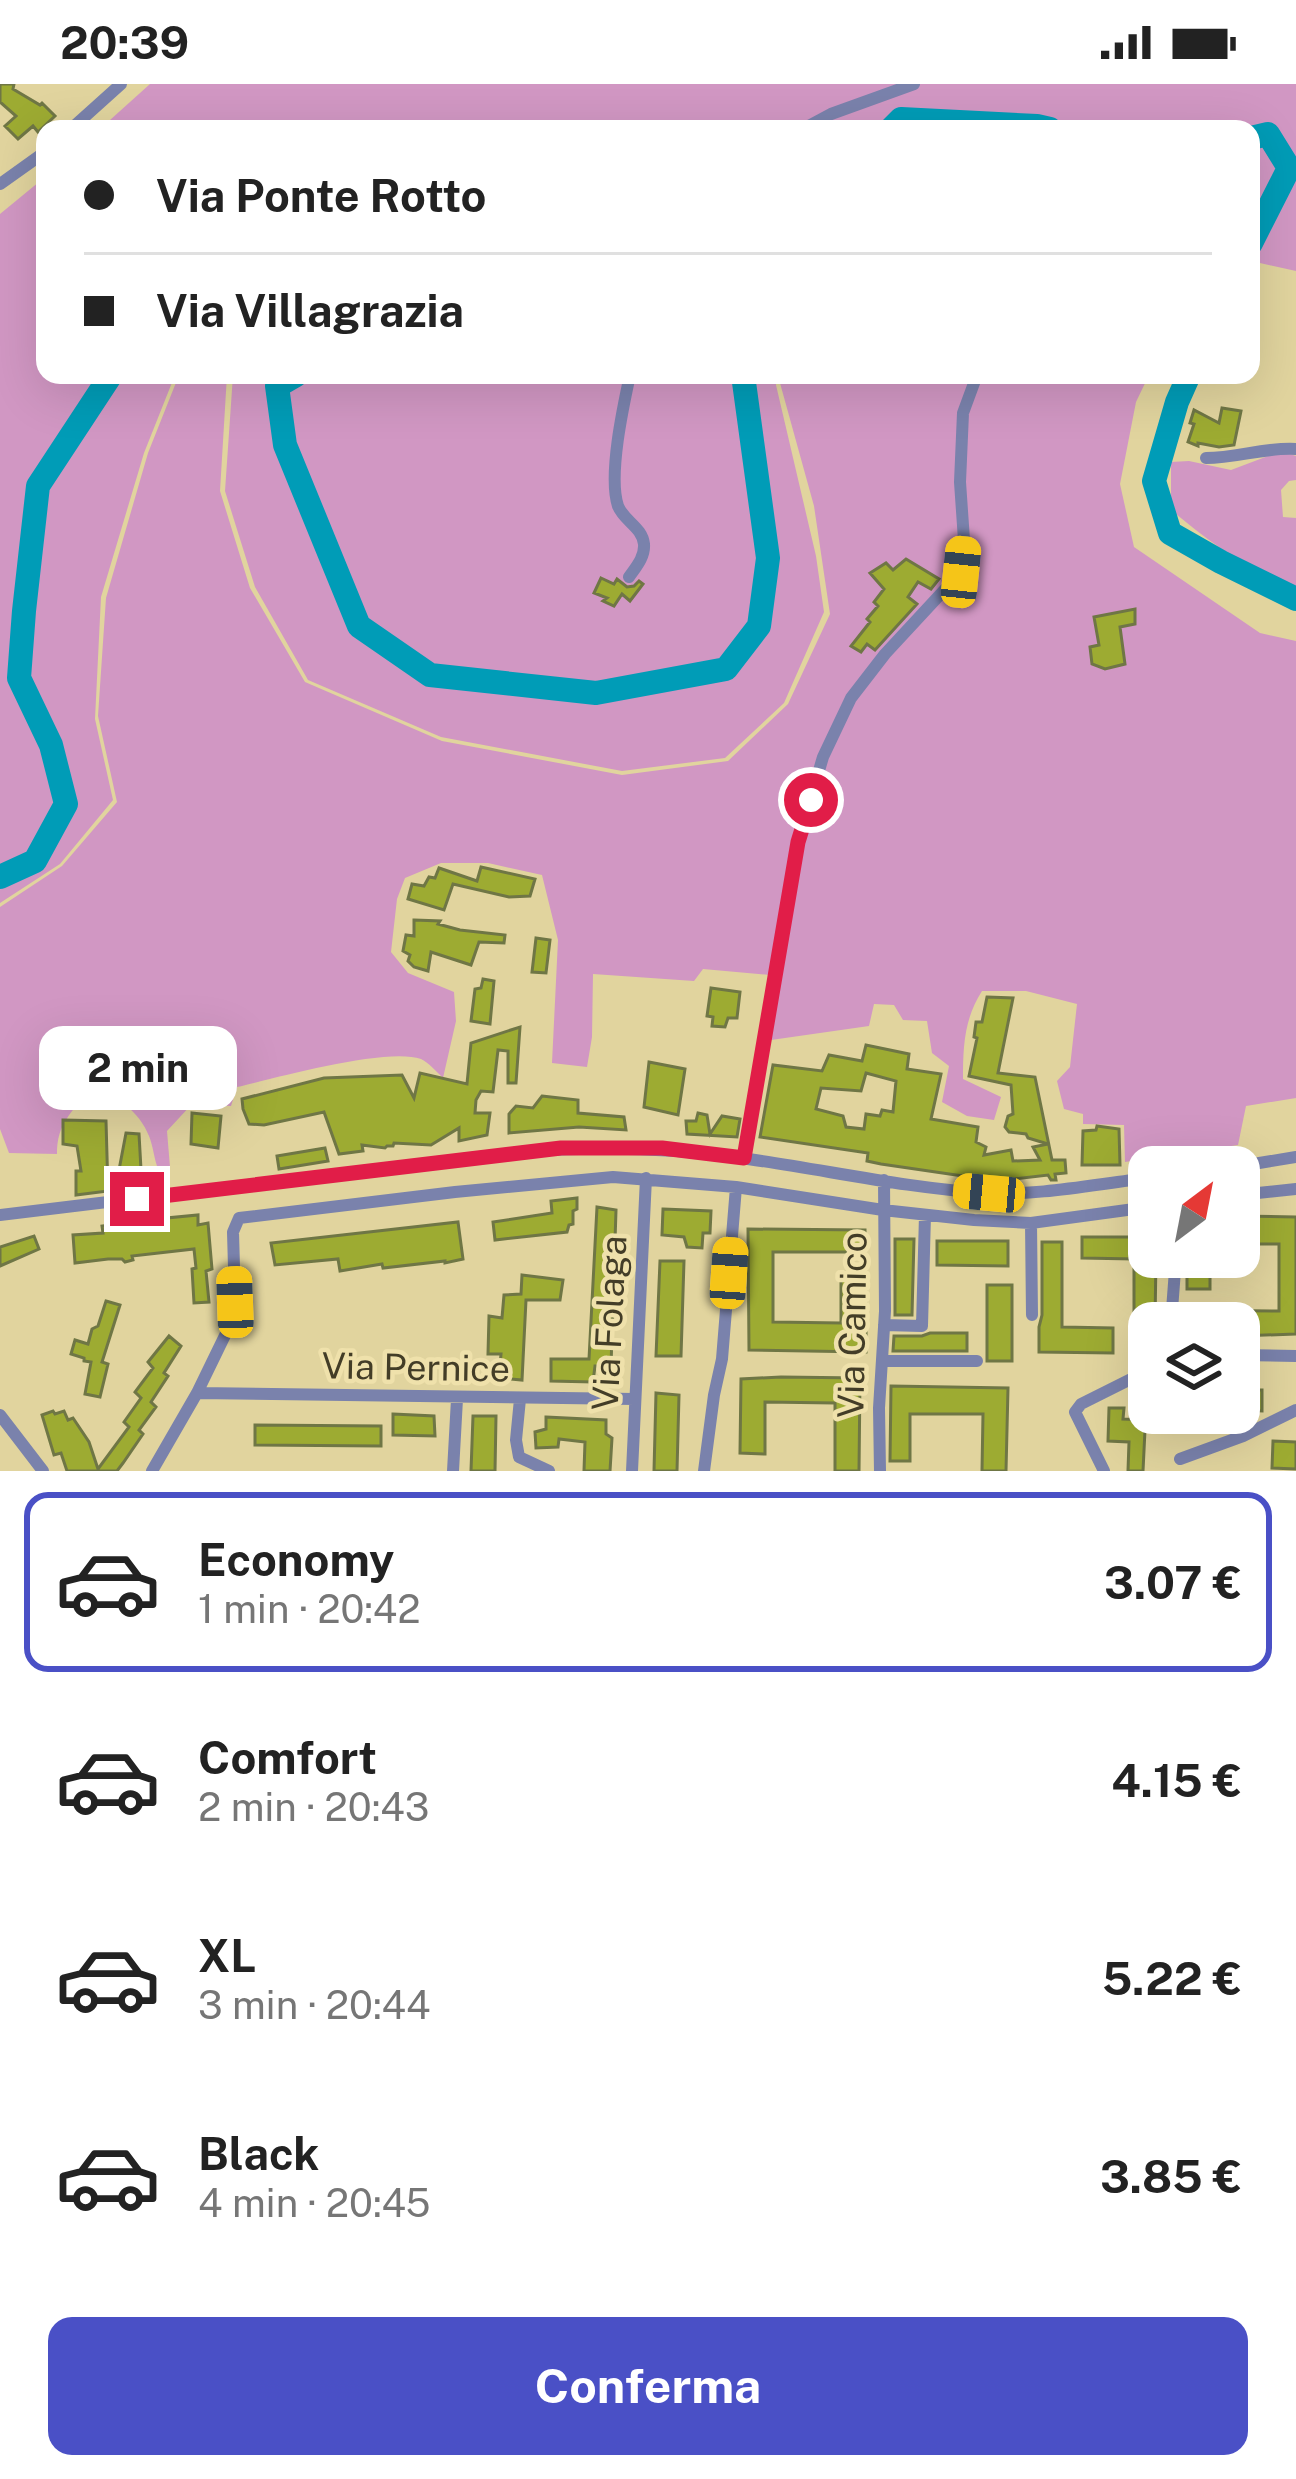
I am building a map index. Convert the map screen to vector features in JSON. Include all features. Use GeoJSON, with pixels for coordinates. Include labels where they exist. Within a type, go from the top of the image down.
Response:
{"type":"FeatureCollection","features":[{"type":"Feature","properties":{"kind":"street"},"geometry":{"type":"LineString","coordinates":[[81,120],[121,84]]}},
{"type":"Feature","properties":{"kind":"street"},"geometry":{"type":"LineString","coordinates":[[820,120],[914,84]]}},
{"type":"Feature","properties":{"kind":"street"},"geometry":{"type":"LineString","coordinates":[[0,184],[36,158]]}},
{"type":"Feature","properties":{"kind":"street"},"geometry":{"type":"LineString","coordinates":[[628,577],[644,548],[638,529],[619,509],[614,487],[629,384]]}},
{"type":"Feature","properties":{"kind":"street"},"geometry":{"type":"LineString","coordinates":[[744,1158],[798,842],[823,757],[851,698],[961,572],[963,413],[973,384]]}},
{"type":"Feature","properties":{"kind":"street"},"geometry":{"type":"LineString","coordinates":[[1206,458],[1296,449]]}},
{"type":"Feature","properties":{"kind":"street"},"geometry":{"type":"LineString","coordinates":[[0,1215],[594,1146],[662,1148],[989,1193],[1128,1180]]}},
{"type":"Feature","properties":{"kind":"street"},"geometry":{"type":"LineString","coordinates":[[1260,1163],[1296,1157]]}},
{"type":"Feature","properties":{"kind":"street"},"geometry":{"type":"LineString","coordinates":[[239,1218],[613,1178],[736,1187],[925,1215],[1031,1222],[1128,1210]]}},
{"type":"Feature","properties":{"kind":"street","name":"Via Folaga"},"geometry":{"type":"LineString","coordinates":[[632,1471],[646,1178]]}},
{"type":"Feature","properties":{"kind":"street","name":"Via Camico"},"geometry":{"type":"LineString","coordinates":[[880,1471],[884,1180]]}},
{"type":"Feature","properties":{"kind":"street"},"geometry":{"type":"LineString","coordinates":[[704,1471],[722,1359],[736,1187]]}},
{"type":"Feature","properties":{"kind":"street"},"geometry":{"type":"LineString","coordinates":[[152,1471],[231,1323],[233,1232],[239,1218],[229,1188]]}},
{"type":"Feature","properties":{"kind":"street"},"geometry":{"type":"LineString","coordinates":[[1260,1193],[1296,1189]]}},
{"type":"Feature","properties":{"kind":"street"},"geometry":{"type":"LineString","coordinates":[[884,1325],[922,1326],[925,1215]]}},
{"type":"Feature","properties":{"kind":"street"},"geometry":{"type":"LineString","coordinates":[[1031,1222],[1032,1315]]}},
{"type":"Feature","properties":{"kind":"street"},"geometry":{"type":"LineString","coordinates":[[1260,1355],[1296,1356]]}},
{"type":"Feature","properties":{"kind":"street"},"geometry":{"type":"LineString","coordinates":[[882,1361],[977,1361]]}},
{"type":"Feature","properties":{"kind":"street"},"geometry":{"type":"LineString","coordinates":[[1104,1471],[1075,1412],[1128,1381]]}},
{"type":"Feature","properties":{"kind":"street","name":"Via Pernice"},"geometry":{"type":"LineString","coordinates":[[197,1393],[635,1399]]}},
{"type":"Feature","properties":{"kind":"street"},"geometry":{"type":"LineString","coordinates":[[453,1471],[457,1399]]}},
{"type":"Feature","properties":{"kind":"street"},"geometry":{"type":"LineString","coordinates":[[520,1399],[519,1457],[549,1471]]}},
{"type":"Feature","properties":{"kind":"street"},"geometry":{"type":"LineString","coordinates":[[1180,1459],[1296,1411]]}},
{"type":"Feature","properties":{"kind":"street"},"geometry":{"type":"LineString","coordinates":[[0,1415],[43,1471]]}},
{"type":"Feature","properties":{"kind":"shaded area"},"geometry":{"type":"Polygon","coordinates":[[[150,84],[1296,84],[1296,271],[1260,263],[1260,120],[110,120],[150,84]]]}},
{"type":"Feature","properties":{"kind":"shaded area"},"geometry":{"type":"Polygon","coordinates":[[[36,184],[36,384],[171,384],[144,453],[101,597],[95,719],[113,800],[60,864],[0,903],[0,214],[36,184]]]}},
{"type":"Feature","properties":{"kind":"shaded area"},"geometry":{"type":"Polygon","coordinates":[[[175,384],[226,384],[220,491],[250,588],[305,682],[442,741],[622,775],[728,761],[788,704],[830,614],[814,506],[780,384],[1145,384],[1136,402],[1120,484],[1134,547],[1260,633],[1296,641],[1296,1098],[1246,1106],[1238,1145],[1128,1146],[1125,1162],[1124,1125],[1083,1124],[1083,1114],[1064,1109],[1057,1081],[1070,1067],[1077,1004],[1026,991],[982,991],[968,1023],[963,1079],[1001,1097],[994,1120],[967,1116],[942,1102],[949,1066],[932,1053],[927,1021],[903,1020],[894,1005],[874,1004],[869,1026],[771,1040],[777,987],[771,975],[703,969],[694,981],[593,974],[587,1067],[552,1063],[558,940],[542,875],[488,863],[441,863],[405,878],[397,899],[391,952],[408,973],[454,992],[456,1021],[443,1078],[421,1059],[405,1056],[330,1065],[237,1087],[231,1106],[192,1104],[167,1131],[170,1167],[157,1166],[145,1127],[132,1111],[116,1098],[87,1091],[62,1127],[57,1154],[9,1153],[0,1129],[0,907],[62,866],[117,802],[98,716],[106,598],[148,453],[175,384]]]}},
{"type":"Feature","properties":{"kind":"shaded area"},"geometry":{"type":"Polygon","coordinates":[[[232,384],[776,384],[816,556],[824,612],[784,703],[725,758],[622,771],[441,737],[308,680],[255,587],[225,491],[232,384]]]}},
{"type":"Feature","properties":{"kind":"shaded area"},"geometry":{"type":"Polygon","coordinates":[[[1281,451],[1296,456],[1296,480],[1281,490],[1283,517],[1296,518],[1296,588],[1230,555],[1171,510],[1171,462],[1231,470],[1281,451]]]}},
{"type":"Feature","properties":{"kind":"building"},"geometry":{"type":"Polygon","coordinates":[[[0,84],[14,84],[13,89],[42,103],[55,116],[36,120],[36,130],[33,126],[18,139],[5,126],[16,116],[0,102],[0,84]]]}},
{"type":"Feature","properties":{"kind":"building"},"geometry":{"type":"Polygon","coordinates":[[[1222,408],[1241,411],[1234,445],[1188,442],[1194,410],[1219,423],[1222,408]]]}},
{"type":"Feature","properties":{"kind":"building"},"geometry":{"type":"Polygon","coordinates":[[[906,559],[939,579],[931,589],[918,582],[908,597],[917,604],[875,650],[867,644],[861,652],[851,646],[870,622],[867,619],[878,606],[874,602],[884,589],[870,573],[886,563],[893,570],[906,559]]]}},
{"type":"Feature","properties":{"kind":"building"},"geometry":{"type":"Polygon","coordinates":[[[601,578],[614,584],[617,579],[627,587],[639,581],[643,584],[630,601],[622,594],[614,606],[594,593],[601,578]]]}},
{"type":"Feature","properties":{"kind":"building"},"geometry":{"type":"Polygon","coordinates":[[[1135,609],[1135,624],[1120,627],[1125,664],[1105,669],[1092,664],[1090,647],[1099,645],[1094,617],[1135,609]]]}},
{"type":"Feature","properties":{"kind":"building"},"geometry":{"type":"Polygon","coordinates":[[[481,867],[535,879],[530,896],[509,897],[453,884],[444,910],[408,899],[412,884],[424,886],[439,868],[477,881],[481,867]]]}},
{"type":"Feature","properties":{"kind":"building"},"geometry":{"type":"Polygon","coordinates":[[[414,920],[505,935],[504,943],[479,942],[471,965],[431,952],[428,971],[414,967],[403,951],[406,935],[414,936],[414,920]]]}},
{"type":"Feature","properties":{"kind":"building"},"geometry":{"type":"Polygon","coordinates":[[[536,938],[550,940],[546,973],[532,972],[536,938]]]}},
{"type":"Feature","properties":{"kind":"building"},"geometry":{"type":"Polygon","coordinates":[[[483,979],[494,981],[490,1024],[471,1021],[475,989],[481,988],[483,979]]]}},
{"type":"Feature","properties":{"kind":"building"},"geometry":{"type":"Polygon","coordinates":[[[711,988],[740,992],[737,1018],[728,1018],[725,1027],[712,1026],[713,1017],[707,1016],[711,988]]]}},
{"type":"Feature","properties":{"kind":"building"},"geometry":{"type":"Polygon","coordinates":[[[987,997],[1013,998],[998,1073],[1035,1077],[1052,1160],[1065,1160],[1066,1173],[1055,1174],[1056,1180],[1048,1175],[997,1181],[881,1164],[867,1161],[868,1153],[760,1137],[773,1065],[822,1071],[829,1055],[862,1061],[866,1045],[909,1054],[907,1069],[941,1074],[931,1119],[978,1127],[976,1142],[986,1147],[984,1155],[1011,1150],[1013,1161],[1040,1160],[1033,1147],[1048,1144],[1005,1127],[1013,1114],[1011,1085],[969,1076],[976,1022],[982,1022],[987,997]],[[866,1073],[861,1091],[821,1088],[816,1109],[843,1116],[846,1127],[864,1129],[866,1114],[893,1112],[896,1081],[866,1073]]]}},
{"type":"Feature","properties":{"kind":"building"},"geometry":{"type":"Polygon","coordinates":[[[520,1027],[516,1083],[508,1083],[508,1051],[498,1050],[493,1092],[481,1091],[476,1100],[475,1113],[490,1113],[487,1135],[459,1141],[459,1128],[431,1145],[362,1145],[363,1151],[339,1154],[324,1112],[264,1125],[249,1124],[243,1109],[242,1099],[324,1078],[402,1075],[414,1098],[420,1073],[467,1084],[471,1043],[520,1027]]]}},
{"type":"Feature","properties":{"kind":"building"},"geometry":{"type":"Polygon","coordinates":[[[649,1062],[685,1069],[678,1115],[644,1107],[649,1062]]]}},
{"type":"Feature","properties":{"kind":"building"},"geometry":{"type":"Polygon","coordinates":[[[542,1096],[578,1100],[578,1113],[624,1117],[626,1130],[579,1127],[509,1133],[509,1114],[516,1106],[533,1108],[542,1096]]]}},
{"type":"Feature","properties":{"kind":"building"},"geometry":{"type":"Polygon","coordinates":[[[192,1113],[221,1116],[218,1148],[191,1144],[192,1113]]]}},
{"type":"Feature","properties":{"kind":"building"},"geometry":{"type":"Polygon","coordinates":[[[698,1113],[707,1115],[710,1134],[722,1116],[740,1119],[737,1137],[687,1134],[686,1121],[696,1121],[698,1113]]]}},
{"type":"Feature","properties":{"kind":"building"},"geometry":{"type":"Polygon","coordinates":[[[63,1120],[106,1121],[108,1191],[76,1195],[76,1171],[81,1171],[77,1146],[63,1144],[63,1120]]]}},
{"type":"Feature","properties":{"kind":"building"},"geometry":{"type":"Polygon","coordinates":[[[1097,1126],[1119,1129],[1120,1165],[1082,1165],[1083,1131],[1097,1126]]]}},
{"type":"Feature","properties":{"kind":"building"},"geometry":{"type":"Polygon","coordinates":[[[126,1133],[139,1134],[142,1187],[115,1191],[126,1133]]]}},
{"type":"Feature","properties":{"kind":"building"},"geometry":{"type":"Polygon","coordinates":[[[325,1148],[328,1161],[279,1169],[277,1156],[325,1148]]]}},
{"type":"Feature","properties":{"kind":"building"},"geometry":{"type":"Polygon","coordinates":[[[577,1198],[567,1232],[495,1240],[493,1222],[552,1213],[551,1201],[577,1198]]]}},
{"type":"Feature","properties":{"kind":"building"},"geometry":{"type":"Polygon","coordinates":[[[597,1207],[616,1210],[611,1366],[595,1366],[593,1382],[551,1381],[551,1359],[589,1359],[597,1207]]]}},
{"type":"Feature","properties":{"kind":"building"},"geometry":{"type":"Polygon","coordinates":[[[663,1209],[711,1211],[710,1233],[703,1233],[702,1248],[687,1247],[684,1237],[662,1235],[663,1209]]]}},
{"type":"Feature","properties":{"kind":"building"},"geometry":{"type":"Polygon","coordinates":[[[198,1215],[198,1225],[208,1223],[209,1302],[194,1303],[194,1249],[132,1256],[133,1260],[125,1262],[75,1263],[73,1235],[103,1233],[102,1226],[134,1222],[138,1227],[166,1226],[167,1218],[198,1215]]]}},
{"type":"Feature","properties":{"kind":"building"},"geometry":{"type":"Polygon","coordinates":[[[1260,1216],[1296,1217],[1296,1334],[1260,1335],[1260,1311],[1279,1311],[1279,1244],[1260,1244],[1260,1216]]]}},
{"type":"Feature","properties":{"kind":"building"},"geometry":{"type":"Polygon","coordinates":[[[458,1222],[463,1259],[445,1263],[383,1268],[382,1264],[340,1271],[338,1259],[275,1265],[271,1243],[458,1222]]]}},
{"type":"Feature","properties":{"kind":"building"},"geometry":{"type":"Polygon","coordinates":[[[748,1229],[865,1230],[865,1252],[773,1252],[773,1322],[841,1323],[841,1272],[866,1272],[866,1352],[749,1350],[748,1229]]]}},
{"type":"Feature","properties":{"kind":"building"},"geometry":{"type":"Polygon","coordinates":[[[34,1236],[39,1249],[0,1266],[0,1247],[34,1236]]]}},
{"type":"Feature","properties":{"kind":"building"},"geometry":{"type":"Polygon","coordinates":[[[1082,1237],[1128,1237],[1128,1259],[1082,1258],[1082,1237]]]}},
{"type":"Feature","properties":{"kind":"building"},"geometry":{"type":"Polygon","coordinates":[[[895,1239],[914,1239],[912,1315],[895,1315],[895,1239]]]}},
{"type":"Feature","properties":{"kind":"building"},"geometry":{"type":"Polygon","coordinates":[[[937,1241],[1008,1241],[1008,1266],[937,1265],[937,1241]]]}},
{"type":"Feature","properties":{"kind":"building"},"geometry":{"type":"Polygon","coordinates":[[[1042,1242],[1062,1242],[1062,1327],[1113,1328],[1113,1353],[1039,1352],[1042,1242]]]}},
{"type":"Feature","properties":{"kind":"building"},"geometry":{"type":"Polygon","coordinates":[[[660,1261],[684,1261],[681,1356],[656,1356],[660,1261]]]}},
{"type":"Feature","properties":{"kind":"building"},"geometry":{"type":"Polygon","coordinates":[[[522,1275],[563,1280],[560,1300],[526,1300],[522,1380],[499,1378],[501,1354],[488,1354],[489,1316],[502,1318],[504,1295],[521,1294],[522,1275]]]}},
{"type":"Feature","properties":{"kind":"building"},"geometry":{"type":"Polygon","coordinates":[[[1134,1278],[1156,1278],[1155,1302],[1134,1302],[1134,1278]]]}},
{"type":"Feature","properties":{"kind":"building"},"geometry":{"type":"Polygon","coordinates":[[[1187,1278],[1210,1278],[1210,1289],[1187,1289],[1187,1278]]]}},
{"type":"Feature","properties":{"kind":"building"},"geometry":{"type":"Polygon","coordinates":[[[987,1285],[1012,1285],[1012,1361],[987,1361],[987,1285]]]}},
{"type":"Feature","properties":{"kind":"building"},"geometry":{"type":"Polygon","coordinates":[[[106,1301],[120,1305],[102,1362],[108,1364],[100,1397],[85,1394],[91,1362],[71,1354],[75,1340],[88,1344],[106,1301]]]}},
{"type":"Feature","properties":{"kind":"building"},"geometry":{"type":"Polygon","coordinates":[[[967,1333],[967,1351],[893,1351],[894,1336],[967,1333]]]}},
{"type":"Feature","properties":{"kind":"building"},"geometry":{"type":"Polygon","coordinates":[[[169,1336],[181,1346],[151,1402],[156,1407],[139,1430],[143,1434],[117,1471],[67,1471],[61,1453],[54,1455],[42,1415],[64,1411],[68,1420],[73,1418],[89,1442],[98,1469],[129,1427],[124,1422],[141,1398],[135,1392],[153,1368],[148,1362],[169,1336]]]}},
{"type":"Feature","properties":{"kind":"building"},"geometry":{"type":"Polygon","coordinates":[[[860,1378],[859,1471],[835,1471],[835,1403],[765,1402],[765,1454],[740,1453],[741,1379],[860,1378]]]}},
{"type":"Feature","properties":{"kind":"building"},"geometry":{"type":"Polygon","coordinates":[[[891,1386],[1008,1388],[1006,1471],[982,1471],[983,1414],[910,1414],[910,1461],[890,1461],[891,1386]]]}},
{"type":"Feature","properties":{"kind":"building"},"geometry":{"type":"Polygon","coordinates":[[[656,1393],[679,1395],[677,1471],[654,1471],[656,1393]]]}},
{"type":"Feature","properties":{"kind":"building"},"geometry":{"type":"Polygon","coordinates":[[[1109,1408],[1124,1408],[1128,1434],[1145,1434],[1143,1471],[1128,1471],[1129,1442],[1108,1441],[1109,1408]]]}},
{"type":"Feature","properties":{"kind":"building"},"geometry":{"type":"Polygon","coordinates":[[[393,1414],[434,1416],[435,1436],[393,1435],[393,1414]]]}},
{"type":"Feature","properties":{"kind":"building"},"geometry":{"type":"Polygon","coordinates":[[[473,1416],[496,1416],[495,1471],[471,1471],[473,1416]]]}},
{"type":"Feature","properties":{"kind":"building"},"geometry":{"type":"Polygon","coordinates":[[[546,1417],[606,1420],[606,1434],[612,1438],[610,1471],[584,1471],[585,1442],[559,1439],[558,1447],[536,1448],[535,1432],[546,1429],[546,1417]]]}},
{"type":"Feature","properties":{"kind":"building"},"geometry":{"type":"Polygon","coordinates":[[[255,1425],[381,1426],[381,1446],[255,1445],[255,1425]]]}},
{"type":"Feature","properties":{"kind":"building"},"geometry":{"type":"Polygon","coordinates":[[[1273,1441],[1296,1442],[1296,1469],[1272,1468],[1273,1441]]]}},
{"type":"Feature","properties":{"kind":"waterway"},"geometry":{"type":"LineString","coordinates":[[900,120],[920,120]]}},
{"type":"Feature","properties":{"kind":"waterway"},"geometry":{"type":"LineString","coordinates":[[1260,136],[1268,134],[1289,168],[1260,225]]}},
{"type":"Feature","properties":{"kind":"waterway"},"geometry":{"type":"LineString","coordinates":[[0,877],[35,861],[66,804],[51,745],[19,678],[24,611],[38,486],[105,384]]}},
{"type":"Feature","properties":{"kind":"waterway"},"geometry":{"type":"LineString","coordinates":[[280,384],[285,445],[359,626],[430,675],[596,693],[726,669],[759,626],[768,558],[744,384]]}},
{"type":"Feature","properties":{"kind":"waterway"},"geometry":{"type":"LineString","coordinates":[[1185,384],[1154,481],[1170,533],[1296,599]]}},
{"type":"Feature","properties":{"kind":"route"},"geometry":{"type":"LineString","coordinates":[[137,1199],[561,1148],[662,1148],[744,1158],[798,842],[811,800]]}}]}
